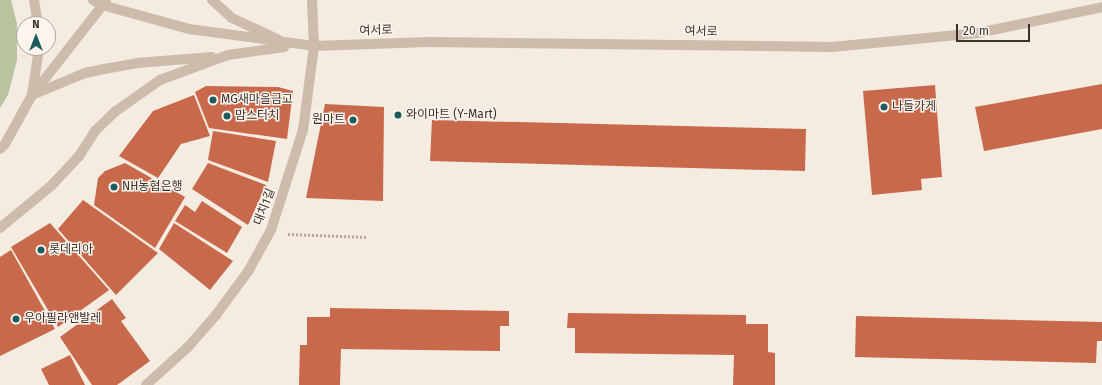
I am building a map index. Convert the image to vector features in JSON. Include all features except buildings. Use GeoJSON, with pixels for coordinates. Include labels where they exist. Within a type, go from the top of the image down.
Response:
{"type":"FeatureCollection","features":[{"type":"Feature","properties":{"kind":"street"},"geometry":{"type":"LineString","coordinates":[[34,0],[37,16]]}},
{"type":"Feature","properties":{"kind":"street"},"geometry":{"type":"LineString","coordinates":[[93,0],[189,29],[296,46]]}},
{"type":"Feature","properties":{"kind":"street"},"geometry":{"type":"LineString","coordinates":[[212,0],[232,18],[250,28],[296,46]]}},
{"type":"Feature","properties":{"kind":"street","name":"대치1길"},"geometry":{"type":"LineString","coordinates":[[149,384],[188,347],[216,315],[249,270],[270,233],[290,179],[303,130],[314,46],[312,0]]}},
{"type":"Feature","properties":{"kind":"street"},"geometry":{"type":"LineString","coordinates":[[0,149],[5,144],[32,95],[104,3]]}},
{"type":"Feature","properties":{"kind":"street","name":"여서로"},"geometry":{"type":"LineString","coordinates":[[296,46],[428,42],[832,47],[978,33],[1102,6]]}},
{"type":"Feature","properties":{"kind":"street"},"geometry":{"type":"LineString","coordinates":[[32,95],[85,73],[104,68],[160,60],[228,55],[296,46]]}},
{"type":"Feature","properties":{"kind":"street"},"geometry":{"type":"LineString","coordinates":[[0,228],[52,185],[79,156],[95,131],[116,111],[160,80],[228,55]]}},
{"type":"Feature","properties":{"kind":"street"},"geometry":{"type":"LineString","coordinates":[[32,95],[38,56]]}},
{"type":"Feature","properties":{"kind":"path"},"geometry":{"type":"LineString","coordinates":[[270,233],[368,237]]}},
{"type":"Feature","properties":{"kind":"green space"},"geometry":{"type":"Polygon","coordinates":[[[0,0],[11,0],[16,20],[17,60],[8,95],[0,108],[0,0]]]}},
{"type":"Feature","properties":{"kind":"place","name":"MG새마을금고"},"geometry":{"type":"Point","coordinates":[213,100]}},
{"type":"Feature","properties":{"kind":"place","name":"나들가게"},"geometry":{"type":"Point","coordinates":[884,107]}},
{"type":"Feature","properties":{"kind":"place","name":"와이마트 (Y-Mart)"},"geometry":{"type":"Point","coordinates":[398,115]}},
{"type":"Feature","properties":{"kind":"place","name":"맘스터치"},"geometry":{"type":"Point","coordinates":[227,116]}},
{"type":"Feature","properties":{"kind":"place","name":"원마트"},"geometry":{"type":"Point","coordinates":[353,120]}},
{"type":"Feature","properties":{"kind":"place","name":"NH농협은행"},"geometry":{"type":"Point","coordinates":[114,187]}},
{"type":"Feature","properties":{"kind":"place","name":"롯데리아"},"geometry":{"type":"Point","coordinates":[41,250]}},
{"type":"Feature","properties":{"kind":"place","name":"우아필라앤발레"},"geometry":{"type":"Point","coordinates":[16,319]}}]}
